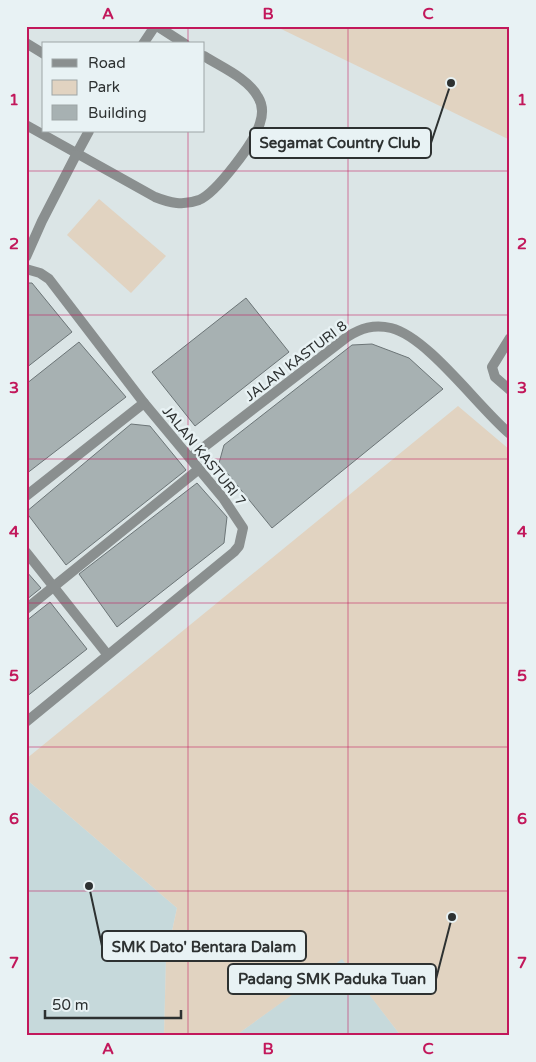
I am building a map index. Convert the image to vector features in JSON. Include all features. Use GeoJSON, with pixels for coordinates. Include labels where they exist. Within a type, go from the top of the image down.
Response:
{"type":"FeatureCollection","features":[{"type":"Feature","properties":{"kind":"street"},"geometry":{"type":"LineString","coordinates":[[144,42],[156,26],[181,42]]}},
{"type":"Feature","properties":{"kind":"street"},"geometry":{"type":"LineString","coordinates":[[26,43],[42,53]]}},
{"type":"Feature","properties":{"kind":"street"},"geometry":{"type":"LineString","coordinates":[[26,125],[76,155],[154,197],[172,204],[188,204],[209,194],[255,136],[262,113],[260,99],[253,89],[205,57]]}},
{"type":"Feature","properties":{"kind":"street"},"geometry":{"type":"LineString","coordinates":[[26,257],[50,205],[88,132]]}},
{"type":"Feature","properties":{"kind":"street","name":"JALAN KASTURI 7"},"geometry":{"type":"LineString","coordinates":[[26,722],[234,552],[239,546],[243,528],[223,498],[191,457],[144,403],[49,279],[29,270]]}},
{"type":"Feature","properties":{"kind":"street","name":"JALAN KASTURI 8"},"geometry":{"type":"LineString","coordinates":[[191,457],[347,337],[369,327],[393,328],[427,351],[510,434]]}},
{"type":"Feature","properties":{"kind":"street"},"geometry":{"type":"LineString","coordinates":[[510,338],[492,368],[495,377],[510,390]]}},
{"type":"Feature","properties":{"kind":"street"},"geometry":{"type":"LineString","coordinates":[[26,496],[144,403]]}},
{"type":"Feature","properties":{"kind":"street"},"geometry":{"type":"LineString","coordinates":[[26,609],[199,469]]}},
{"type":"Feature","properties":{"kind":"street"},"geometry":{"type":"LineString","coordinates":[[26,552],[107,654]]}},
{"type":"Feature","properties":{"kind":"shaded area"},"geometry":{"type":"Polygon","coordinates":[[[26,779],[177,908],[166,959],[164,1036],[26,1036],[26,779]]]}},
{"type":"Feature","properties":{"kind":"shaded area"},"geometry":{"type":"Polygon","coordinates":[[[342,958],[401,1036],[235,1036],[342,958]]]}},
{"type":"Feature","properties":{"kind":"green space"},"geometry":{"type":"Polygon","coordinates":[[[275,26],[510,26],[510,140],[275,26]]]}},
{"type":"Feature","properties":{"kind":"green space"},"geometry":{"type":"Polygon","coordinates":[[[99,199],[166,256],[131,293],[67,235],[99,199]]]}},
{"type":"Feature","properties":{"kind":"green space"},"geometry":{"type":"Polygon","coordinates":[[[458,406],[510,450],[510,1036],[401,1036],[342,959],[235,1036],[164,1036],[166,959],[177,908],[26,779],[26,759],[458,406]]]}},
{"type":"Feature","properties":{"kind":"building"},"geometry":{"type":"Polygon","coordinates":[[[26,283],[32,283],[72,332],[26,368],[26,283]]]}},
{"type":"Feature","properties":{"kind":"building"},"geometry":{"type":"Polygon","coordinates":[[[246,298],[289,352],[195,426],[152,372],[246,298]]]}},
{"type":"Feature","properties":{"kind":"building"},"geometry":{"type":"Polygon","coordinates":[[[79,342],[126,397],[26,474],[26,384],[79,342]]]}},
{"type":"Feature","properties":{"kind":"building"},"geometry":{"type":"Polygon","coordinates":[[[372,344],[409,358],[443,389],[272,528],[219,463],[224,445],[352,345],[372,344]]]}},
{"type":"Feature","properties":{"kind":"building"},"geometry":{"type":"Polygon","coordinates":[[[131,424],[150,426],[186,470],[66,565],[26,512],[131,424]]]}},
{"type":"Feature","properties":{"kind":"building"},"geometry":{"type":"Polygon","coordinates":[[[197,483],[227,517],[224,543],[117,627],[79,574],[197,483]]]}},
{"type":"Feature","properties":{"kind":"building"},"geometry":{"type":"Polygon","coordinates":[[[26,571],[41,588],[26,600],[26,571]]]}},
{"type":"Feature","properties":{"kind":"building"},"geometry":{"type":"Polygon","coordinates":[[[50,602],[87,649],[26,697],[26,621],[50,602]]]}},
{"type":"Feature","properties":{"kind":"place","name":"Segamat Country Club"},"geometry":{"type":"Point","coordinates":[451,83]}},
{"type":"Feature","properties":{"kind":"place","name":"SMK Dato' Bentara Dalam"},"geometry":{"type":"Point","coordinates":[89,886]}},
{"type":"Feature","properties":{"kind":"place","name":"Padang SMK Paduka Tuan"},"geometry":{"type":"Point","coordinates":[452,917]}}]}
